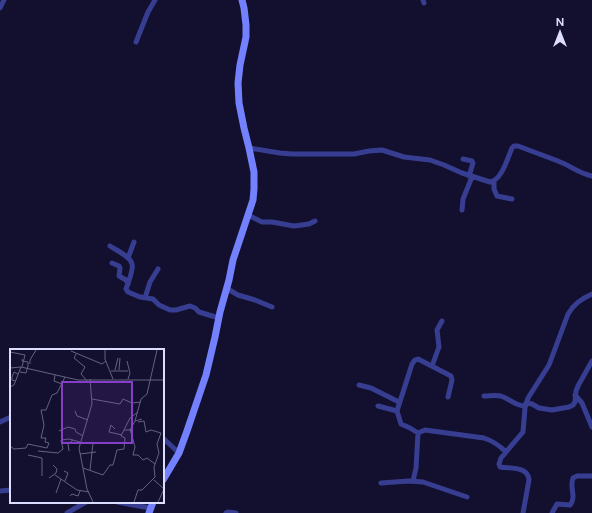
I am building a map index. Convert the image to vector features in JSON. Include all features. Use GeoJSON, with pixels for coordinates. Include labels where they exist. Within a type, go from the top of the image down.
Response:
{"type":"FeatureCollection","features":[{"type":"Feature","properties":{"kind":"street"},"geometry":{"type":"LineString","coordinates":[[0,8],[4,0]]}},
{"type":"Feature","properties":{"kind":"street"},"geometry":{"type":"LineString","coordinates":[[136,42],[148,12],[155,0]]}},
{"type":"Feature","properties":{"kind":"street"},"geometry":{"type":"LineString","coordinates":[[164,478],[178,453],[197,406],[206,375],[233,260],[248,215],[254,189],[254,172],[239,103],[238,83],[246,37],[246,25],[242,0]]}},
{"type":"Feature","properties":{"kind":"street"},"geometry":{"type":"LineString","coordinates":[[249,148],[292,154],[354,154],[382,150],[404,157],[430,160],[444,164],[462,173],[490,182],[499,177],[512,148],[514,146],[518,146],[558,161],[583,174],[592,176]]}},
{"type":"Feature","properties":{"kind":"street"},"geometry":{"type":"LineString","coordinates":[[462,210],[473,163],[472,161],[463,159]]}},
{"type":"Feature","properties":{"kind":"street"},"geometry":{"type":"LineString","coordinates":[[494,181],[494,189],[497,196],[512,199]]}},
{"type":"Feature","properties":{"kind":"street"},"geometry":{"type":"LineString","coordinates":[[248,215],[262,222],[272,222],[294,226],[309,224],[315,220]]}},
{"type":"Feature","properties":{"kind":"street"},"geometry":{"type":"LineString","coordinates":[[128,258],[134,242]]}},
{"type":"Feature","properties":{"kind":"street"},"geometry":{"type":"LineString","coordinates":[[110,246],[128,258],[132,263],[126,288],[128,292],[136,296],[153,299],[159,305],[170,310],[190,306],[202,314],[219,318]]}},
{"type":"Feature","properties":{"kind":"street"},"geometry":{"type":"LineString","coordinates":[[112,263],[120,266],[119,276],[126,280],[128,284]]}},
{"type":"Feature","properties":{"kind":"street"},"geometry":{"type":"LineString","coordinates":[[145,298],[150,282],[158,269]]}},
{"type":"Feature","properties":{"kind":"street"},"geometry":{"type":"LineString","coordinates":[[226,288],[238,295],[255,300],[272,308]]}},
{"type":"Feature","properties":{"kind":"street"},"geometry":{"type":"LineString","coordinates":[[523,513],[529,480],[528,475],[521,470],[500,467],[500,460],[523,432],[528,398],[549,365],[571,308],[579,300],[592,294]]}},
{"type":"Feature","properties":{"kind":"street"},"geometry":{"type":"LineString","coordinates":[[432,366],[439,347],[437,330],[442,321]]}},
{"type":"Feature","properties":{"kind":"street"},"geometry":{"type":"LineString","coordinates":[[418,433],[401,424],[397,411],[412,364],[415,360],[418,359],[451,376],[452,380],[448,397]]}},
{"type":"Feature","properties":{"kind":"street"},"geometry":{"type":"LineString","coordinates":[[484,396],[500,396],[521,406],[532,404],[539,408],[556,410],[569,407],[575,402],[576,390],[592,361]]}},
{"type":"Feature","properties":{"kind":"street"},"geometry":{"type":"LineString","coordinates":[[359,385],[371,388],[399,402]]}},
{"type":"Feature","properties":{"kind":"street"},"geometry":{"type":"LineString","coordinates":[[576,396],[582,403],[592,427]]}},
{"type":"Feature","properties":{"kind":"street"},"geometry":{"type":"LineString","coordinates":[[378,406],[397,411]]}},
{"type":"Feature","properties":{"kind":"street"},"geometry":{"type":"LineString","coordinates":[[0,422],[10,418]]}},
{"type":"Feature","properties":{"kind":"street"},"geometry":{"type":"LineString","coordinates":[[418,433],[426,430],[484,438],[499,445],[506,452]]}},
{"type":"Feature","properties":{"kind":"street"},"geometry":{"type":"LineString","coordinates":[[413,481],[416,468],[418,433]]}},
{"type":"Feature","properties":{"kind":"street"},"geometry":{"type":"LineString","coordinates":[[164,439],[178,453]]}},
{"type":"Feature","properties":{"kind":"street"},"geometry":{"type":"LineString","coordinates":[[552,513],[557,504],[571,504],[573,499],[571,483],[575,476],[592,476]]}},
{"type":"Feature","properties":{"kind":"street"},"geometry":{"type":"LineString","coordinates":[[381,483],[413,481],[423,482],[467,497]]}},
{"type":"Feature","properties":{"kind":"street"},"geometry":{"type":"LineString","coordinates":[[0,491],[10,490]]}},
{"type":"Feature","properties":{"kind":"street"},"geometry":{"type":"LineString","coordinates":[[67,513],[84,503]]}},
{"type":"Feature","properties":{"kind":"street"},"geometry":{"type":"LineString","coordinates":[[121,503],[150,510]]}},
{"type":"Feature","properties":{"kind":"street"},"geometry":{"type":"LineString","coordinates":[[226,513],[236,513]]}}]}
